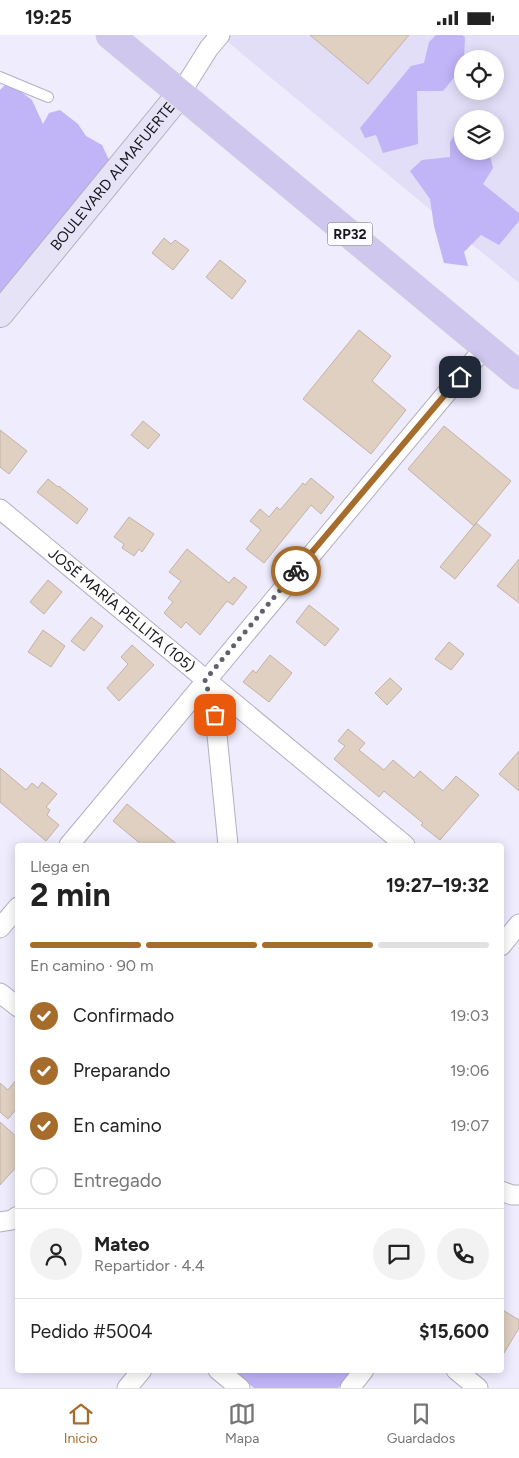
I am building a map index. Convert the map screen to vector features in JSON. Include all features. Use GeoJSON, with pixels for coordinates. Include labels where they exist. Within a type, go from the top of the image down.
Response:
{"type":"FeatureCollection","features":[{"type":"Feature","properties":{"kind":"main road","name":"RP32"},"geometry":{"type":"LineString","coordinates":[[110,35],[519,375]]}},
{"type":"Feature","properties":{"kind":"main road","name":"BOULEVARD ALMAFUERTE"},"geometry":{"type":"LineString","coordinates":[[0,314],[180,94]]}},
{"type":"Feature","properties":{"kind":"street","name":"BOULEVARD ALMAFUERTE"},"geometry":{"type":"LineString","coordinates":[[180,94],[209,48],[220,35]]}},
{"type":"Feature","properties":{"kind":"street"},"geometry":{"type":"LineString","coordinates":[[71,843],[485,347]]}},
{"type":"Feature","properties":{"kind":"street","name":"JOSÉ MARÍA PELLITA (105)"},"geometry":{"type":"LineString","coordinates":[[0,509],[403,843]]}},
{"type":"Feature","properties":{"kind":"street"},"geometry":{"type":"LineString","coordinates":[[205,680],[215,715],[228,843]]}},
{"type":"Feature","properties":{"kind":"street"},"geometry":{"type":"LineString","coordinates":[[0,928],[15,910]]}},
{"type":"Feature","properties":{"kind":"street"},"geometry":{"type":"LineString","coordinates":[[0,993],[15,1005]]}},
{"type":"Feature","properties":{"kind":"street"},"geometry":{"type":"LineString","coordinates":[[0,1221],[15,1218]]}},
{"type":"Feature","properties":{"kind":"street"},"geometry":{"type":"LineString","coordinates":[[127,1388],[140,1373]]}},
{"type":"Feature","properties":{"kind":"street"},"geometry":{"type":"LineString","coordinates":[[222,1373],[240,1388]]}},
{"type":"Feature","properties":{"kind":"street"},"geometry":{"type":"LineString","coordinates":[[350,1388],[362,1373]]}},
{"type":"Feature","properties":{"kind":"street"},"geometry":{"type":"LineString","coordinates":[[460,1373],[478,1388]]}},
{"type":"Feature","properties":{"kind":"lane"},"geometry":{"type":"LineString","coordinates":[[0,77],[48,97]]}},
{"type":"Feature","properties":{"kind":"shaded area"},"geometry":{"type":"Polygon","coordinates":[[[220,35],[519,35],[519,283],[247,58],[220,35]]]}},
{"type":"Feature","properties":{"kind":"shaded area"},"geometry":{"type":"Polygon","coordinates":[[[436,35],[462,35],[465,37],[464,50],[454,50],[454,78],[443,91],[417,91],[418,144],[383,153],[376,135],[365,138],[360,128],[411,66],[424,63],[429,42],[436,35]]]}},
{"type":"Feature","properties":{"kind":"shaded area"},"geometry":{"type":"Polygon","coordinates":[[[8,82],[32,100],[43,124],[49,113],[60,110],[78,124],[86,136],[102,145],[110,162],[0,298],[0,90],[8,82]]]}},
{"type":"Feature","properties":{"kind":"shaded area"},"geometry":{"type":"Polygon","coordinates":[[[454,136],[454,160],[491,160],[493,168],[483,184],[519,213],[519,221],[499,245],[481,235],[464,252],[468,266],[444,263],[434,226],[430,199],[410,171],[422,160],[450,157],[450,142],[454,136]]]}},
{"type":"Feature","properties":{"kind":"shaded area"},"geometry":{"type":"Polygon","coordinates":[[[236,1373],[350,1373],[338,1388],[254,1388],[236,1373]]]}},
{"type":"Feature","properties":{"kind":"building"},"geometry":{"type":"Polygon","coordinates":[[[310,35],[409,35],[368,84],[310,35]]]}},
{"type":"Feature","properties":{"kind":"building"},"geometry":{"type":"Polygon","coordinates":[[[164,238],[171,244],[175,240],[189,250],[173,270],[152,253],[164,238]]]}},
{"type":"Feature","properties":{"kind":"building"},"geometry":{"type":"Polygon","coordinates":[[[220,260],[246,281],[232,299],[206,277],[220,260]]]}},
{"type":"Feature","properties":{"kind":"building"},"geometry":{"type":"Polygon","coordinates":[[[359,330],[391,356],[372,381],[406,410],[371,454],[303,399],[359,330]]]}},
{"type":"Feature","properties":{"kind":"building"},"geometry":{"type":"Polygon","coordinates":[[[143,421],[160,435],[148,449],[131,435],[143,421]]]}},
{"type":"Feature","properties":{"kind":"building"},"geometry":{"type":"Polygon","coordinates":[[[444,426],[511,481],[474,526],[408,469],[444,426]]]}},
{"type":"Feature","properties":{"kind":"building"},"geometry":{"type":"Polygon","coordinates":[[[0,430],[27,451],[9,474],[0,467],[0,430]]]}},
{"type":"Feature","properties":{"kind":"building"},"geometry":{"type":"Polygon","coordinates":[[[311,478],[334,497],[321,514],[311,505],[264,563],[246,549],[261,530],[250,521],[260,509],[269,517],[277,507],[280,510],[303,483],[305,485],[311,478]]]}},
{"type":"Feature","properties":{"kind":"building"},"geometry":{"type":"Polygon","coordinates":[[[48,479],[88,509],[77,524],[37,492],[48,479]]]}},
{"type":"Feature","properties":{"kind":"building"},"geometry":{"type":"Polygon","coordinates":[[[129,517],[154,534],[142,552],[139,549],[134,556],[122,548],[124,544],[114,537],[129,517]]]}},
{"type":"Feature","properties":{"kind":"building"},"geometry":{"type":"Polygon","coordinates":[[[476,523],[491,535],[455,579],[440,567],[476,523]]]}},
{"type":"Feature","properties":{"kind":"building"},"geometry":{"type":"Polygon","coordinates":[[[187,549],[229,583],[234,577],[247,587],[233,605],[227,601],[200,635],[186,622],[181,628],[164,613],[173,602],[168,598],[181,581],[169,572],[187,549]]]}},
{"type":"Feature","properties":{"kind":"building"},"geometry":{"type":"Polygon","coordinates":[[[519,559],[519,603],[497,586],[519,559]]]}},
{"type":"Feature","properties":{"kind":"building"},"geometry":{"type":"Polygon","coordinates":[[[48,580],[62,592],[44,614],[30,602],[48,580]]]}},
{"type":"Feature","properties":{"kind":"building"},"geometry":{"type":"Polygon","coordinates":[[[309,605],[339,629],[325,646],[296,622],[309,605]]]}},
{"type":"Feature","properties":{"kind":"building"},"geometry":{"type":"Polygon","coordinates":[[[91,617],[103,626],[84,651],[71,641],[91,617]]]}},
{"type":"Feature","properties":{"kind":"building"},"geometry":{"type":"Polygon","coordinates":[[[43,630],[65,646],[51,667],[28,652],[43,630]]]}},
{"type":"Feature","properties":{"kind":"building"},"geometry":{"type":"Polygon","coordinates":[[[449,642],[464,654],[451,670],[435,659],[449,642]]]}},
{"type":"Feature","properties":{"kind":"building"},"geometry":{"type":"Polygon","coordinates":[[[132,645],[154,665],[119,701],[107,688],[128,664],[121,657],[132,645]]]}},
{"type":"Feature","properties":{"kind":"building"},"geometry":{"type":"Polygon","coordinates":[[[270,655],[292,673],[269,702],[243,682],[253,670],[256,673],[270,655]]]}},
{"type":"Feature","properties":{"kind":"building"},"geometry":{"type":"Polygon","coordinates":[[[390,678],[402,689],[387,705],[375,693],[390,678]]]}},
{"type":"Feature","properties":{"kind":"building"},"geometry":{"type":"Polygon","coordinates":[[[348,729],[365,743],[359,750],[384,770],[393,760],[414,778],[420,771],[443,791],[456,776],[479,795],[440,840],[421,825],[423,823],[384,791],[379,797],[334,759],[345,746],[338,741],[348,729]]]}},
{"type":"Feature","properties":{"kind":"building"},"geometry":{"type":"Polygon","coordinates":[[[519,751],[519,791],[499,774],[519,751]]]}},
{"type":"Feature","properties":{"kind":"building"},"geometry":{"type":"Polygon","coordinates":[[[0,768],[26,790],[32,783],[38,788],[42,782],[57,794],[46,807],[50,810],[47,815],[59,825],[46,841],[0,802],[0,768]]]}},
{"type":"Feature","properties":{"kind":"building"},"geometry":{"type":"Polygon","coordinates":[[[127,804],[176,843],[140,843],[113,821],[127,804]]]}},
{"type":"Feature","properties":{"kind":"building"},"geometry":{"type":"Polygon","coordinates":[[[15,1082],[15,1111],[8,1119],[0,1112],[0,1083],[8,1090],[15,1082]]]}},
{"type":"Feature","properties":{"kind":"building"},"geometry":{"type":"Polygon","coordinates":[[[0,1122],[15,1135],[15,1168],[0,1185],[0,1122]]]}},
{"type":"Feature","properties":{"kind":"building"},"geometry":{"type":"Polygon","coordinates":[[[504,1311],[519,1320],[519,1328],[504,1353],[504,1311]]]}},
{"type":"Feature","properties":{"kind":"way so far"},"geometry":{"type":"LineString","coordinates":[[215,715],[205,680],[296,571]]}},
{"type":"Feature","properties":{"kind":"route"},"geometry":{"type":"LineString","coordinates":[[296,571],[460,377]]}}]}
